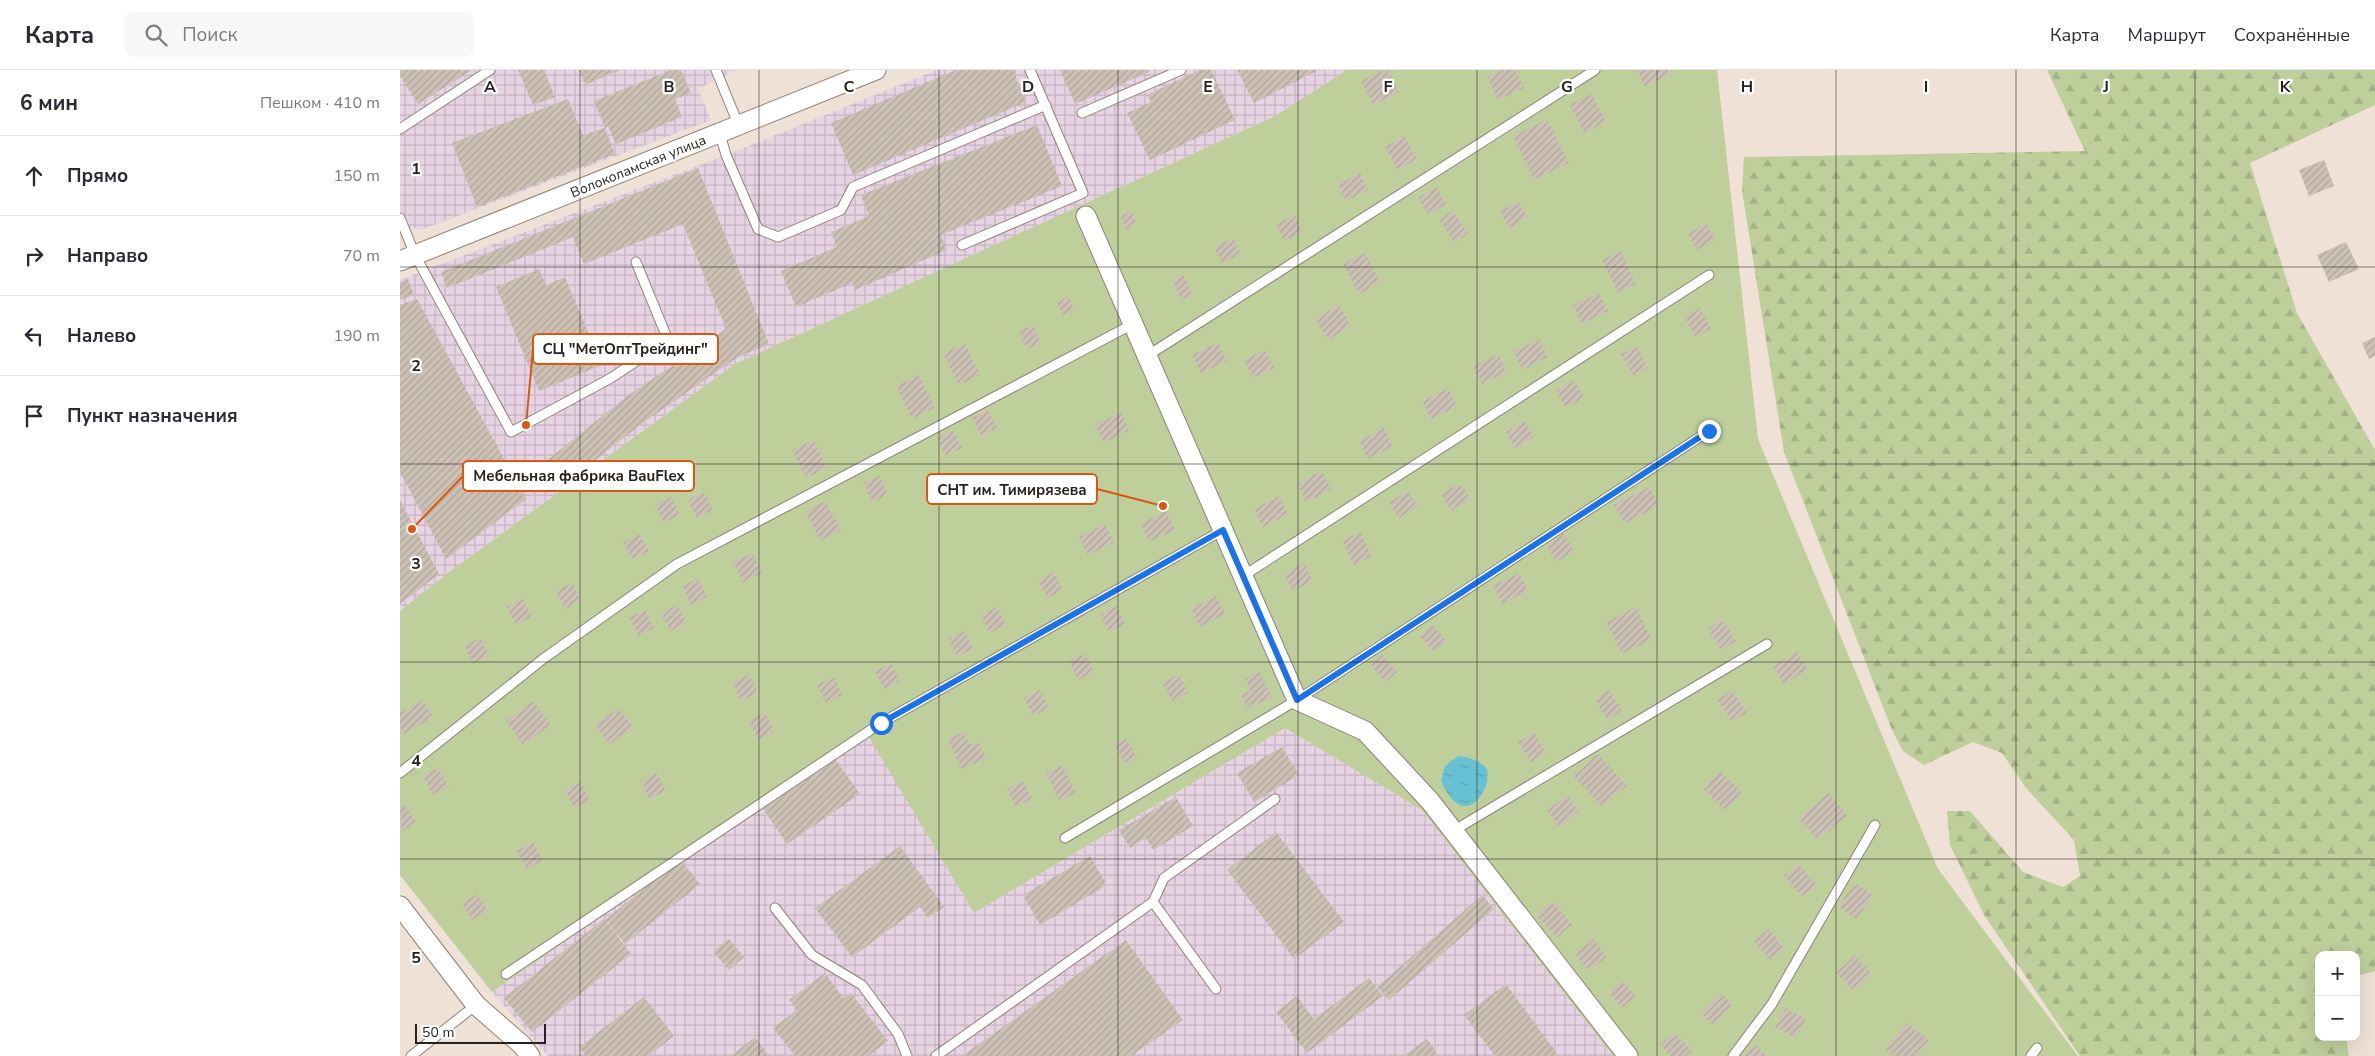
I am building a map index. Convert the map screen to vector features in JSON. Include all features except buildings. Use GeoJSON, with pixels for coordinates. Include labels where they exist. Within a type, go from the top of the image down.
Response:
{"type":"FeatureCollection","features":[{"type":"Feature","properties":{"kind":"street","name":"Волоколамская улица"},"geometry":{"type":"LineString","coordinates":[[407,258],[720,134],[847,76],[876,70]]}},
{"type":"Feature","properties":{"kind":"street"},"geometry":{"type":"LineString","coordinates":[[1086,216],[1297,700],[1366,731],[1430,801],[1628,1056]]}},
{"type":"Feature","properties":{"kind":"street"},"geometry":{"type":"LineString","coordinates":[[400,906],[476,1006],[522,1044],[530,1056]]}},
{"type":"Feature","properties":{"kind":"lane"},"geometry":{"type":"LineString","coordinates":[[400,129],[490,70]]}},
{"type":"Feature","properties":{"kind":"lane"},"geometry":{"type":"LineString","coordinates":[[716,70],[738,126]]}},
{"type":"Feature","properties":{"kind":"lane"},"geometry":{"type":"LineString","coordinates":[[962,245],[1083,193],[1030,70]]}},
{"type":"Feature","properties":{"kind":"lane"},"geometry":{"type":"LineString","coordinates":[[1082,113],[1181,70]]}},
{"type":"Feature","properties":{"kind":"lane"},"geometry":{"type":"LineString","coordinates":[[1147,356],[1596,70]]}},
{"type":"Feature","properties":{"kind":"lane"},"geometry":{"type":"LineString","coordinates":[[720,134],[726,155],[758,229],[778,237],[841,210],[853,187],[1046,105]]}},
{"type":"Feature","properties":{"kind":"lane"},"geometry":{"type":"LineString","coordinates":[[400,218],[407,258],[511,432],[611,378],[668,340],[636,262]]}},
{"type":"Feature","properties":{"kind":"lane"},"geometry":{"type":"LineString","coordinates":[[1243,576],[1709,275]]}},
{"type":"Feature","properties":{"kind":"lane"},"geometry":{"type":"LineString","coordinates":[[400,773],[543,659],[676,564],[1133,324]]}},
{"type":"Feature","properties":{"kind":"lane"},"geometry":{"type":"LineString","coordinates":[[1065,838],[1297,700],[1709,431]]}},
{"type":"Feature","properties":{"kind":"lane"},"geometry":{"type":"LineString","coordinates":[[506,974],[881,723],[1223,530]]}},
{"type":"Feature","properties":{"kind":"lane"},"geometry":{"type":"LineString","coordinates":[[1453,831],[1767,644]]}},
{"type":"Feature","properties":{"kind":"lane"},"geometry":{"type":"LineString","coordinates":[[936,1056],[1153,902],[1164,878],[1275,799]]}},
{"type":"Feature","properties":{"kind":"lane"},"geometry":{"type":"LineString","coordinates":[[1733,1056],[1772,1004],[1875,825]]}},
{"type":"Feature","properties":{"kind":"lane"},"geometry":{"type":"LineString","coordinates":[[1153,902],[1216,989]]}},
{"type":"Feature","properties":{"kind":"lane"},"geometry":{"type":"LineString","coordinates":[[776,908],[812,955],[862,985],[898,1034],[907,1056]]}},
{"type":"Feature","properties":{"kind":"lane"},"geometry":{"type":"LineString","coordinates":[[411,1056],[476,1006]]}},
{"type":"Feature","properties":{"kind":"lane"},"geometry":{"type":"LineString","coordinates":[[2031,1056],[2037,1048]]}},
{"type":"Feature","properties":{"kind":"shaded area"},"geometry":{"type":"Polygon","coordinates":[[[400,70],[736,70],[698,89],[711,120],[421,230],[414,228],[400,233],[400,70]]]}},
{"type":"Feature","properties":{"kind":"shaded area"},"geometry":{"type":"Polygon","coordinates":[[[937,70],[1347,70],[1275,116],[735,364],[449,572],[400,611],[400,280],[726,155],[937,70]]]}},
{"type":"Feature","properties":{"kind":"shaded area"},"geometry":{"type":"Polygon","coordinates":[[[1285,728],[1422,810],[1613,1056],[548,1056],[492,992],[867,733],[974,913],[1285,728]]]}},
{"type":"Feature","properties":{"kind":"green space"},"geometry":{"type":"Polygon","coordinates":[[[1347,70],[1717,70],[1758,439],[1938,869],[2078,1056],[1613,1056],[1422,810],[1285,728],[974,913],[867,734],[492,992],[400,875],[400,611],[449,572],[735,364],[1275,116],[1347,70]]]}},
{"type":"Feature","properties":{"kind":"green space"},"geometry":{"type":"Polygon","coordinates":[[[2047,70],[2375,70],[2375,105],[2250,163],[2297,313],[2375,450],[2375,971],[2360,975],[2360,951],[2315,951],[2315,1041],[2347,1041],[2349,1056],[2080,1056],[1984,915],[1950,845],[1947,811],[1970,811],[2023,872],[2063,887],[2080,876],[2074,840],[2026,788],[2002,753],[1973,742],[1924,765],[1903,751],[1892,730],[1784,452],[1742,191],[1744,157],[2085,151],[2047,70]]]}},
{"type":"Feature","properties":{"kind":"water"},"geometry":{"type":"Polygon","coordinates":[[[1458,756],[1477,761],[1486,768],[1488,775],[1482,793],[1469,806],[1460,805],[1450,797],[1441,781],[1445,766],[1458,756]]]}},
{"type":"Feature","properties":{"kind":"place","name":"СЦ \"МетОптТрейдинг\""},"geometry":{"type":"Point","coordinates":[526,425]}},
{"type":"Feature","properties":{"kind":"place","name":"СНТ им. Тимирязева"},"geometry":{"type":"Point","coordinates":[1163,506]}},
{"type":"Feature","properties":{"kind":"place","name":"Мебельная фабрика BauFlex"},"geometry":{"type":"Point","coordinates":[412,529]}},
{"type":"Feature","properties":{"kind":"route"},"geometry":{"type":"LineString","coordinates":[[881,723],[1223,530],[1297,700],[1709,431]]}}]}
